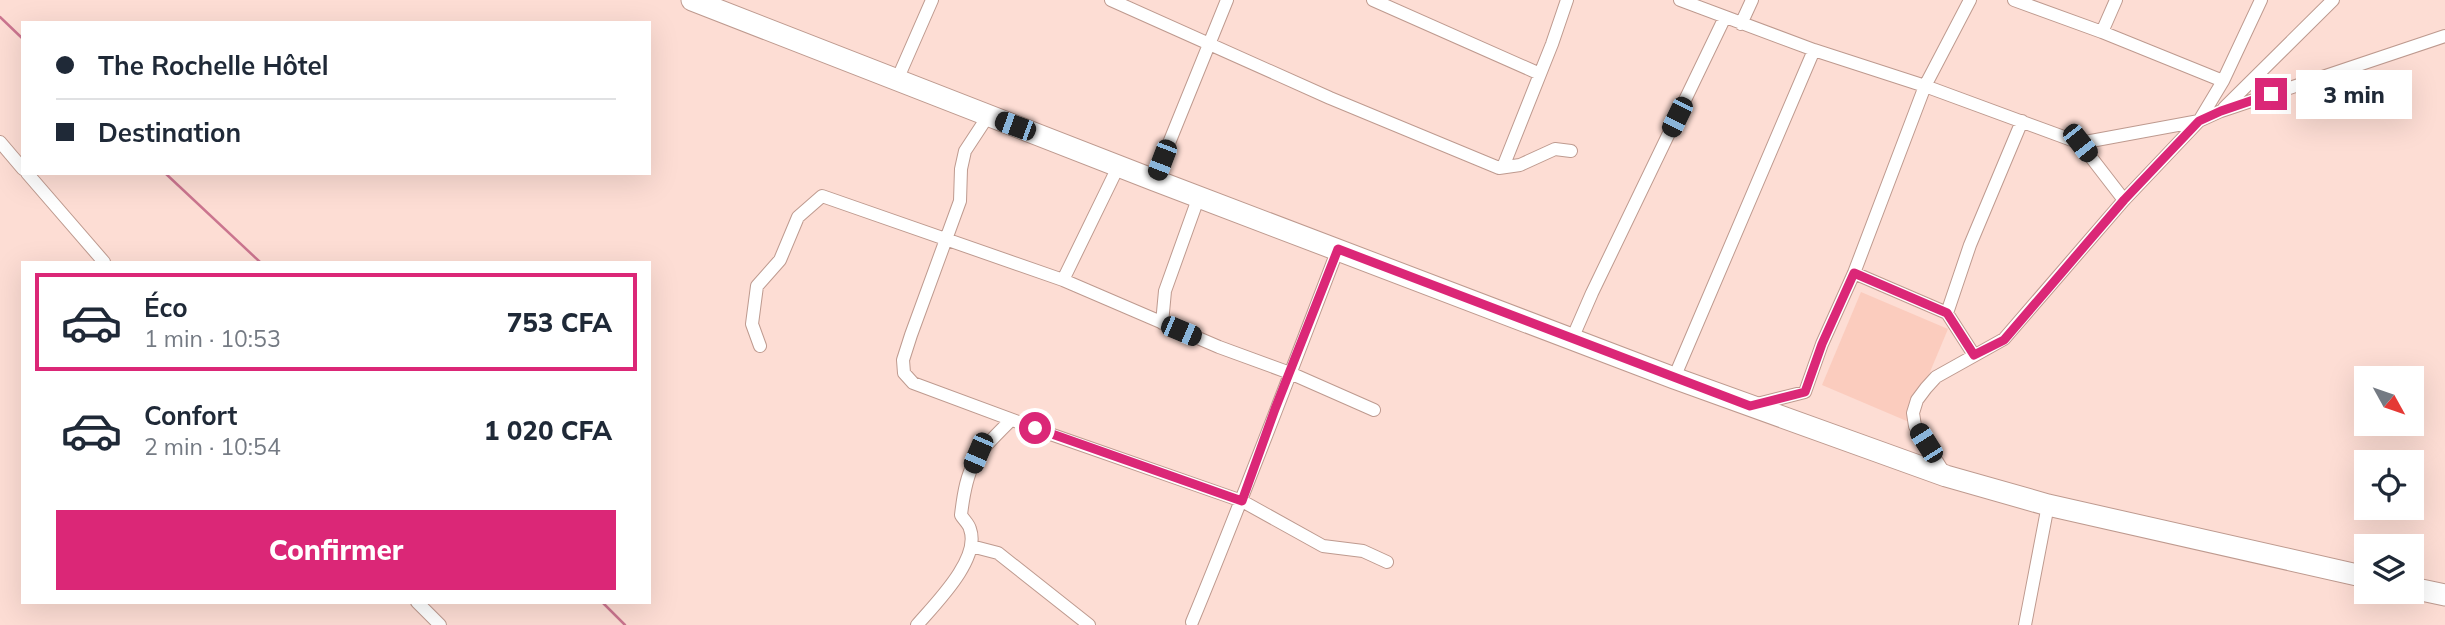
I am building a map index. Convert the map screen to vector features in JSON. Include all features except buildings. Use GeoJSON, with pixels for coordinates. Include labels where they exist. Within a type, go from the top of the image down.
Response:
{"type":"FeatureCollection","features":[{"type":"Feature","properties":{"kind":"highway"},"geometry":{"type":"LineString","coordinates":[[692,0],[1674,378],[1946,476],[2048,506],[2354,575]]}},
{"type":"Feature","properties":{"kind":"highway"},"geometry":{"type":"LineString","coordinates":[[2424,591],[2445,595]]}},
{"type":"Feature","properties":{"kind":"street"},"geometry":{"type":"LineString","coordinates":[[897,80],[932,0]]}},
{"type":"Feature","properties":{"kind":"street"},"geometry":{"type":"LineString","coordinates":[[1111,0],[1330,98],[1499,168],[1520,165],[1555,149],[1571,151]]}},
{"type":"Feature","properties":{"kind":"street"},"geometry":{"type":"LineString","coordinates":[[1154,180],[1227,0]]}},
{"type":"Feature","properties":{"kind":"street"},"geometry":{"type":"LineString","coordinates":[[1373,0],[1540,74]]}},
{"type":"Feature","properties":{"kind":"street"},"geometry":{"type":"LineString","coordinates":[[1503,167],[1567,0]]}},
{"type":"Feature","properties":{"kind":"street"},"geometry":{"type":"LineString","coordinates":[[1680,0],[2080,143],[2199,121],[2221,111],[2445,36]]}},
{"type":"Feature","properties":{"kind":"street"},"geometry":{"type":"LineString","coordinates":[[1741,24],[1752,0]]}},
{"type":"Feature","properties":{"kind":"street"},"geometry":{"type":"LineString","coordinates":[[1750,406],[1805,392],[1822,344],[1854,273],[1925,86],[1970,0]]}},
{"type":"Feature","properties":{"kind":"street"},"geometry":{"type":"LineString","coordinates":[[2014,0],[2223,81]]}},
{"type":"Feature","properties":{"kind":"street"},"geometry":{"type":"LineString","coordinates":[[2102,32],[2116,0]]}},
{"type":"Feature","properties":{"kind":"street"},"geometry":{"type":"LineString","coordinates":[[1946,476],[1915,426],[1913,413],[1917,400],[1936,377],[2004,340],[2124,200],[2199,121],[2223,81],[2261,0]]}},
{"type":"Feature","properties":{"kind":"street"},"geometry":{"type":"LineString","coordinates":[[2221,111],[2333,0]]}},
{"type":"Feature","properties":{"kind":"street"},"geometry":{"type":"LineString","coordinates":[[1572,339],[1725,17]]}},
{"type":"Feature","properties":{"kind":"street"},"geometry":{"type":"LineString","coordinates":[[1674,378],[1814,50]]}},
{"type":"Feature","properties":{"kind":"street"},"geometry":{"type":"LineString","coordinates":[[988,116],[965,151],[961,169],[960,201],[903,360],[904,373],[913,383],[1242,501],[1323,546],[1363,551],[1387,562]]}},
{"type":"Feature","properties":{"kind":"street"},"geometry":{"type":"LineString","coordinates":[[1947,313],[1970,245],[2022,121]]}},
{"type":"Feature","properties":{"kind":"street"},"geometry":{"type":"LineString","coordinates":[[0,142],[21,167]]}},
{"type":"Feature","properties":{"kind":"street"},"geometry":{"type":"LineString","coordinates":[[2080,143],[2124,200]]}},
{"type":"Feature","properties":{"kind":"street"},"geometry":{"type":"LineString","coordinates":[[1063,280],[1119,165]]}},
{"type":"Feature","properties":{"kind":"street"},"geometry":{"type":"LineString","coordinates":[[29,175],[103,261]]}},
{"type":"Feature","properties":{"kind":"street"},"geometry":{"type":"LineString","coordinates":[[760,346],[752,324],[757,286],[780,260],[798,217],[822,196],[1063,280],[1374,410]]}},
{"type":"Feature","properties":{"kind":"street"},"geometry":{"type":"LineString","coordinates":[[1162,323],[1165,291],[1199,196]]}},
{"type":"Feature","properties":{"kind":"street"},"geometry":{"type":"LineString","coordinates":[[1192,622],[1242,501],[1338,249]]}},
{"type":"Feature","properties":{"kind":"street"},"geometry":{"type":"LineString","coordinates":[[1854,273],[1947,313],[1974,355]]}},
{"type":"Feature","properties":{"kind":"street"},"geometry":{"type":"LineString","coordinates":[[917,625],[962,569],[971,546],[971,529],[961,515],[965,483],[978,453],[1011,420]]}},
{"type":"Feature","properties":{"kind":"street"},"geometry":{"type":"LineString","coordinates":[[2025,625],[2048,506]]}},
{"type":"Feature","properties":{"kind":"street"},"geometry":{"type":"LineString","coordinates":[[971,546],[998,553],[1089,625]]}},
{"type":"Feature","properties":{"kind":"street"},"geometry":{"type":"LineString","coordinates":[[419,604],[440,625]]}},
{"type":"Feature","properties":{"kind":"shaded area"},"geometry":{"type":"Polygon","coordinates":[[[1861,292],[1948,329],[1909,422],[1822,385],[1861,292]]]}},
{"type":"Feature","properties":{"kind":"waterway"},"geometry":{"type":"LineString","coordinates":[[0,17],[21,37]]}},
{"type":"Feature","properties":{"kind":"waterway"},"geometry":{"type":"LineString","coordinates":[[167,175],[259,261]]}},
{"type":"Feature","properties":{"kind":"waterway"},"geometry":{"type":"LineString","coordinates":[[604,604],[625,625]]}},
{"type":"Feature","properties":{"kind":"route"},"geometry":{"type":"LineString","coordinates":[[1035,428],[1242,501],[1338,249],[1750,406],[1805,392],[1822,344],[1854,273],[1947,313],[1974,355],[2004,340],[2124,200],[2199,121],[2271,94]]}}]}
